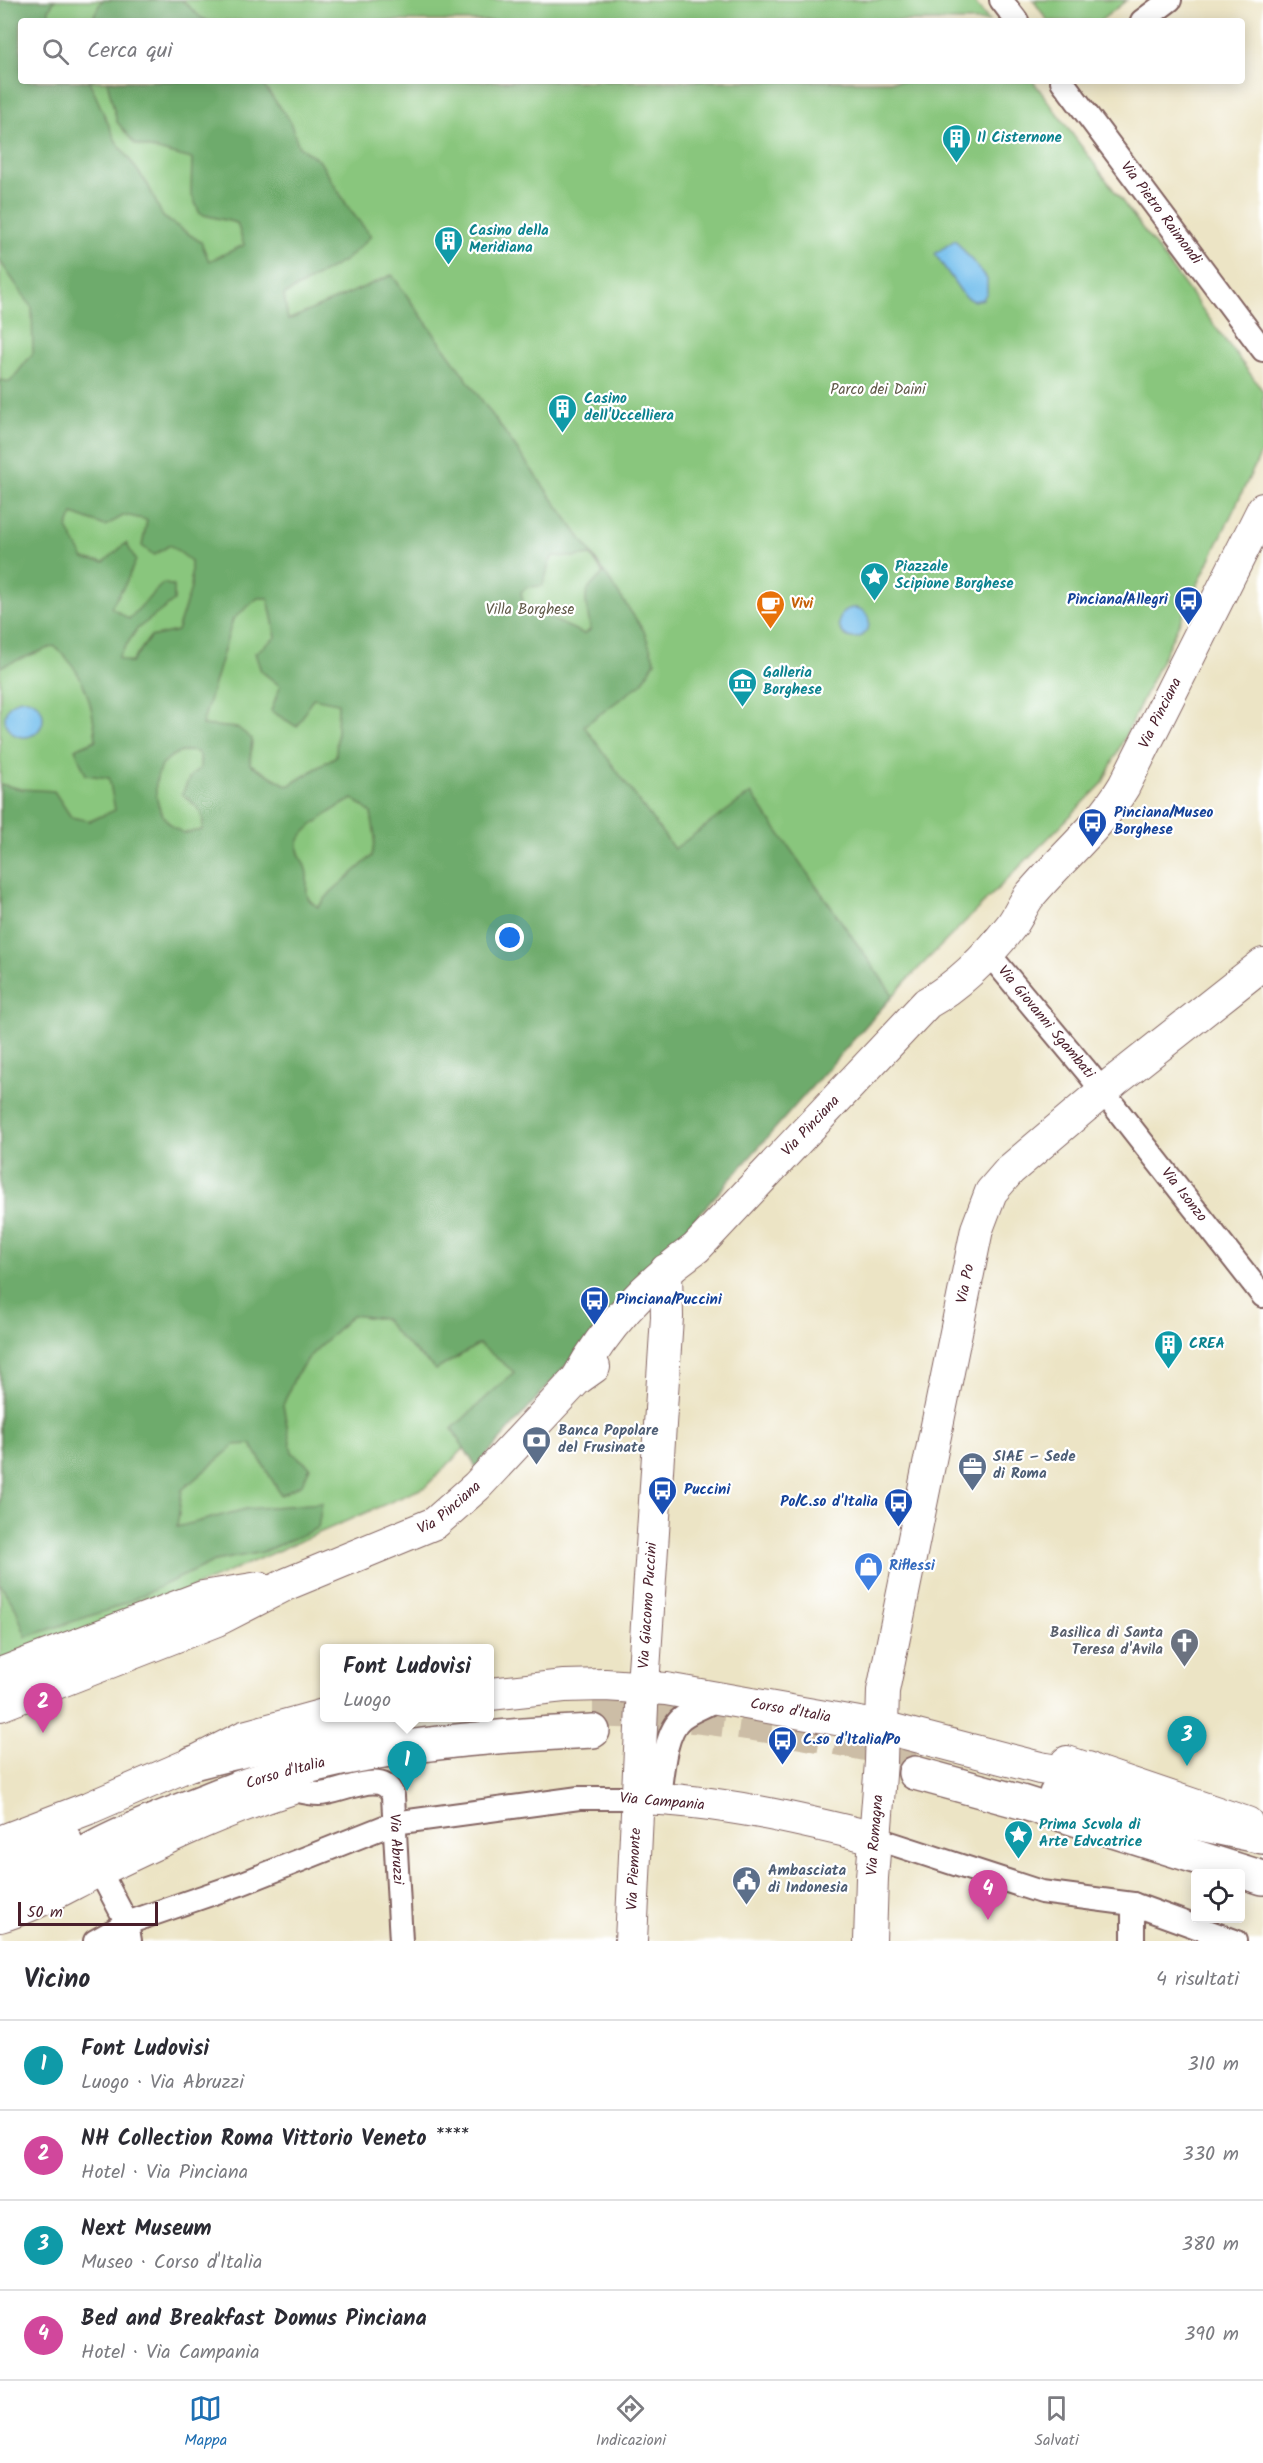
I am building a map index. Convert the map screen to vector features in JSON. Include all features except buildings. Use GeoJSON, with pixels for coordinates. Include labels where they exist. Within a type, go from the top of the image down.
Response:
{"type":"FeatureCollection","features":[{"type":"Feature","properties":{"kind":"main road","name":"Corso d'Italia"},"geometry":{"type":"LineString","coordinates":[[1,1866],[33,1881],[112,1839],[211,1798],[294,1771],[394,1748],[593,1721],[516,1716],[494,1719]]}},
{"type":"Feature","properties":{"kind":"main road","name":"Corso d'Italia"},"geometry":{"type":"LineString","coordinates":[[1,1866],[34,1855],[91,1827],[218,1777],[289,1754],[390,1731],[466,1722]]}},
{"type":"Feature","properties":{"kind":"main road"},"geometry":{"type":"LineString","coordinates":[[193,1763],[286,1741],[350,1732],[390,1731]]}},
{"type":"Feature","properties":{"kind":"main road"},"geometry":{"type":"LineString","coordinates":[[290,1789],[465,1740]]}},
{"type":"Feature","properties":{"kind":"main road"},"geometry":{"type":"LineString","coordinates":[[1263,1859],[966,1767],[916,1764],[1021,1802],[1263,1878]]}},
{"type":"Feature","properties":{"kind":"main road"},"geometry":{"type":"LineString","coordinates":[[1037,1790],[1263,1837]]}},
{"type":"Feature","properties":{"kind":"main road"},"geometry":{"type":"LineString","coordinates":[[139,1829],[240,1805]]}},
{"type":"Feature","properties":{"kind":"main road"},"geometry":{"type":"LineString","coordinates":[[1206,1861],[1226,1869]]}},
{"type":"Feature","properties":{"kind":"main road"},"geometry":{"type":"LineString","coordinates":[[1245,1876],[1263,1884]]}},
{"type":"Feature","properties":{"kind":"street"},"geometry":{"type":"LineString","coordinates":[[1001,0],[1015,18]]}},
{"type":"Feature","properties":{"kind":"street"},"geometry":{"type":"LineString","coordinates":[[1146,18],[1170,0]]}},
{"type":"Feature","properties":{"kind":"street","name":"Via Pietro Raimondi"},"geometry":{"type":"LineString","coordinates":[[1064,84],[1262,354]]}},
{"type":"Feature","properties":{"kind":"street","name":"Via Pinciana"},"geometry":{"type":"LineString","coordinates":[[927,1003],[938,978],[947,965],[1019,902],[1101,820],[1119,795],[1263,509]]}},
{"type":"Feature","properties":{"kind":"street","name":"Via Pinciana"},"geometry":{"type":"LineString","coordinates":[[0,1705],[217,1620],[286,1584],[423,1529],[443,1517],[477,1486],[577,1379],[618,1348],[667,1282],[696,1248],[927,1003],[954,986],[989,954],[1013,923],[1019,902]]}},
{"type":"Feature","properties":{"kind":"street","name":"Via Giovanni Sgambati"},"geometry":{"type":"LineString","coordinates":[[989,954],[1103,1092]]}},
{"type":"Feature","properties":{"kind":"street","name":"Via Po"},"geometry":{"type":"LineString","coordinates":[[882,1717],[887,1663],[977,1229],[991,1192],[1010,1170],[1103,1092],[1263,964]]}},
{"type":"Feature","properties":{"kind":"street","name":"Via Isonzo"},"geometry":{"type":"LineString","coordinates":[[1103,1092],[1263,1296]]}},
{"type":"Feature","properties":{"kind":"street","name":"Via Giacomo Puccini"},"geometry":{"type":"LineString","coordinates":[[648,1798],[632,1686],[667,1282]]}},
{"type":"Feature","properties":{"kind":"street","name":"Via Pinciana"},"geometry":{"type":"LineString","coordinates":[[0,1674],[203,1597],[286,1584]]}},
{"type":"Feature","properties":{"kind":"street","name":"Corso d'Italia"},"geometry":{"type":"LineString","coordinates":[[494,1693],[564,1686],[632,1686],[882,1717],[1088,1768],[1263,1828]]}},
{"type":"Feature","properties":{"kind":"street"},"geometry":{"type":"LineString","coordinates":[[648,1798],[666,1756],[675,1725],[685,1716],[707,1707],[720,1697]]}},
{"type":"Feature","properties":{"kind":"street"},"geometry":{"type":"LineString","coordinates":[[1,1866],[89,1808],[193,1763],[244,1737],[320,1716]]}},
{"type":"Feature","properties":{"kind":"street","name":"Via Romagna"},"geometry":{"type":"LineString","coordinates":[[870,1941],[882,1717]]}},
{"type":"Feature","properties":{"kind":"street","name":"Via Abruzzi"},"geometry":{"type":"LineString","coordinates":[[290,1789],[318,1794],[380,1782],[387,1785],[393,1793],[401,1941]]}},
{"type":"Feature","properties":{"kind":"street","name":"Corso d'Italia"},"geometry":{"type":"LineString","coordinates":[[0,1917],[20,1910],[99,1870],[240,1805],[290,1789]]}},
{"type":"Feature","properties":{"kind":"street","name":"Via Campania"},"geometry":{"type":"LineString","coordinates":[[95,1941],[128,1932],[394,1823],[579,1798],[648,1798],[756,1812],[875,1838],[1041,1892],[1133,1904],[1235,1941]]}},
{"type":"Feature","properties":{"kind":"street","name":"Via Piemonte"},"geometry":{"type":"LineString","coordinates":[[631,1941],[648,1798]]}},
{"type":"Feature","properties":{"kind":"street"},"geometry":{"type":"LineString","coordinates":[[99,1870],[128,1932]]}},
{"type":"Feature","properties":{"kind":"street"},"geometry":{"type":"LineString","coordinates":[[1133,1904],[1133,1941]]}},
{"type":"Feature","properties":{"kind":"green space","name":"Villa Borghese"},"geometry":{"type":"Polygon","coordinates":[[[0,0],[973,0],[987,18],[18,18],[18,84],[1035,84],[1263,391],[1263,449],[1102,784],[908,979],[651,1264],[425,1487],[0,1671],[0,0]]]}},
{"type":"Feature","properties":{"kind":"green space"},"geometry":{"type":"Polygon","coordinates":[[[0,0],[55,0],[49,9],[48,18],[18,18],[18,84],[90,84],[116,141],[148,185],[163,217],[201,242],[209,261],[244,245],[237,223],[200,214],[191,193],[192,159],[135,144],[117,122],[108,84],[262,84],[289,119],[299,147],[319,160],[350,210],[371,236],[346,260],[284,295],[288,320],[392,275],[587,547],[644,631],[655,662],[642,683],[584,726],[674,849],[751,793],[893,995],[476,1467],[452,1429],[514,1372],[479,1344],[436,1370],[399,1337],[384,1319],[352,1315],[311,1355],[296,1375],[283,1405],[292,1452],[310,1467],[302,1484],[281,1495],[251,1444],[235,1445],[182,1490],[177,1527],[246,1509],[322,1503],[318,1528],[263,1552],[215,1561],[117,1607],[26,1637],[16,1609],[0,1584],[0,784],[21,789],[54,791],[71,817],[90,821],[115,810],[109,778],[86,775],[75,749],[96,740],[85,688],[64,655],[54,646],[0,667],[0,380],[10,382],[33,353],[32,308],[0,261],[0,0]],[[73,514],[67,528],[84,559],[104,562],[126,543],[136,560],[125,585],[111,607],[129,619],[163,583],[174,586],[174,601],[137,629],[118,658],[131,663],[150,637],[177,631],[191,588],[191,561],[170,545],[154,555],[142,546],[147,520],[125,515],[105,526],[73,514]],[[591,555],[553,556],[542,586],[527,587],[521,592],[524,607],[532,613],[545,616],[584,634],[590,630],[587,592],[603,573],[591,555]],[[258,598],[233,619],[202,725],[238,728],[252,739],[250,764],[288,786],[336,756],[338,703],[313,698],[297,727],[271,711],[280,686],[261,671],[255,653],[276,637],[268,598],[258,598]],[[187,751],[175,754],[159,771],[156,794],[159,806],[164,817],[173,827],[184,833],[202,830],[201,814],[196,806],[182,794],[190,777],[200,768],[200,756],[197,752],[187,751]],[[353,799],[313,825],[298,843],[298,851],[307,874],[308,897],[318,907],[331,892],[372,856],[375,837],[371,813],[353,799]]]}},
{"type":"Feature","properties":{"kind":"green space"},"geometry":{"type":"Polygon","coordinates":[[[102,0],[182,0],[202,18],[96,18],[94,15],[102,0]]]}},
{"type":"Feature","properties":{"kind":"green space"},"geometry":{"type":"Polygon","coordinates":[[[1033,0],[1127,0],[1104,18],[1046,18],[1033,0]]]}},
{"type":"Feature","properties":{"kind":"water"},"geometry":{"type":"Polygon","coordinates":[[[955,240],[987,279],[987,292],[983,299],[974,301],[964,296],[935,254],[955,240]]]}},
{"type":"Feature","properties":{"kind":"water"},"geometry":{"type":"Polygon","coordinates":[[[854,608],[865,612],[869,623],[865,634],[854,638],[843,634],[839,623],[843,612],[854,608]]]}},
{"type":"Feature","properties":{"kind":"water"},"geometry":{"type":"Polygon","coordinates":[[[24,699],[37,705],[43,718],[37,731],[24,737],[11,731],[5,718],[11,705],[24,699]]]}},
{"type":"Feature","properties":{"kind":"tunnel"},"geometry":{"type":"LineString","coordinates":[[593,1711],[714,1719],[797,1731],[916,1755]]}},
{"type":"Feature","properties":{"kind":"place","name":"Il Cisternone"},"geometry":{"type":"Point","coordinates":[956,164]}},
{"type":"Feature","properties":{"kind":"place","name":"Casino della Meridiana"},"geometry":{"type":"Point","coordinates":[448,266]}},
{"type":"Feature","properties":{"kind":"place","name":"Casino dell'Uccelliera"},"geometry":{"type":"Point","coordinates":[563,434]}},
{"type":"Feature","properties":{"kind":"place","name":"Piazzale Scipione Borghese"},"geometry":{"type":"Point","coordinates":[874,602]}},
{"type":"Feature","properties":{"kind":"place","name":"Pinciana/Allegri"},"geometry":{"type":"Point","coordinates":[1189,626]}},
{"type":"Feature","properties":{"kind":"place","name":"Vivi"},"geometry":{"type":"Point","coordinates":[770,630]}},
{"type":"Feature","properties":{"kind":"place","name":"Galleria Borghese"},"geometry":{"type":"Point","coordinates":[742,708]}},
{"type":"Feature","properties":{"kind":"place","name":"Pinciana/Museo Borghese"},"geometry":{"type":"Point","coordinates":[1093,848]}},
{"type":"Feature","properties":{"kind":"place","name":"Pinciana/Puccini"},"geometry":{"type":"Point","coordinates":[595,1326]}},
{"type":"Feature","properties":{"kind":"place","name":"CREA"},"geometry":{"type":"Point","coordinates":[1168,1370]}},
{"type":"Feature","properties":{"kind":"place","name":"Banca Popolare del Frusinate"},"geometry":{"type":"Point","coordinates":[537,1466]}},
{"type":"Feature","properties":{"kind":"place","name":"SIAE – Sede di Roma"},"geometry":{"type":"Point","coordinates":[972,1492]}},
{"type":"Feature","properties":{"kind":"place","name":"Puccini"},"geometry":{"type":"Point","coordinates":[663,1516]}},
{"type":"Feature","properties":{"kind":"place","name":"Po/C.so d'Italia"},"geometry":{"type":"Point","coordinates":[899,1528]}},
{"type":"Feature","properties":{"kind":"place","name":"Riflessi"},"geometry":{"type":"Point","coordinates":[868,1592]}},
{"type":"Feature","properties":{"kind":"place","name":"Basilica di Santa Teresa d'Avila"},"geometry":{"type":"Point","coordinates":[1184,1668]}},
{"type":"Feature","properties":{"kind":"place","name":"NH Collection Roma Vittorio Veneto ****"},"geometry":{"type":"Point","coordinates":[43,1733]}},
{"type":"Feature","properties":{"kind":"place","name":"C.so d'Italia/Po"},"geometry":{"type":"Point","coordinates":[782,1766]}},
{"type":"Feature","properties":{"kind":"place","name":"Next Museum"},"geometry":{"type":"Point","coordinates":[1187,1766]}},
{"type":"Feature","properties":{"kind":"place","name":"Font Ludovisi"},"geometry":{"type":"Point","coordinates":[407,1791]}},
{"type":"Feature","properties":{"kind":"place","name":"Prima Scvola di Arte Edvcatrice"},"geometry":{"type":"Point","coordinates":[1018,1860]}},
{"type":"Feature","properties":{"kind":"place","name":"Ambasciata di Indonesia"},"geometry":{"type":"Point","coordinates":[747,1906]}},
{"type":"Feature","properties":{"kind":"place","name":"Bed and Breakfast Domus Pinciana"},"geometry":{"type":"Point","coordinates":[988,1920]}},
{"type":"Feature","properties":{"kind":"park label","name":"Parco dei Daini"},"geometry":{"type":"Point","coordinates":[878,390]}}]}
